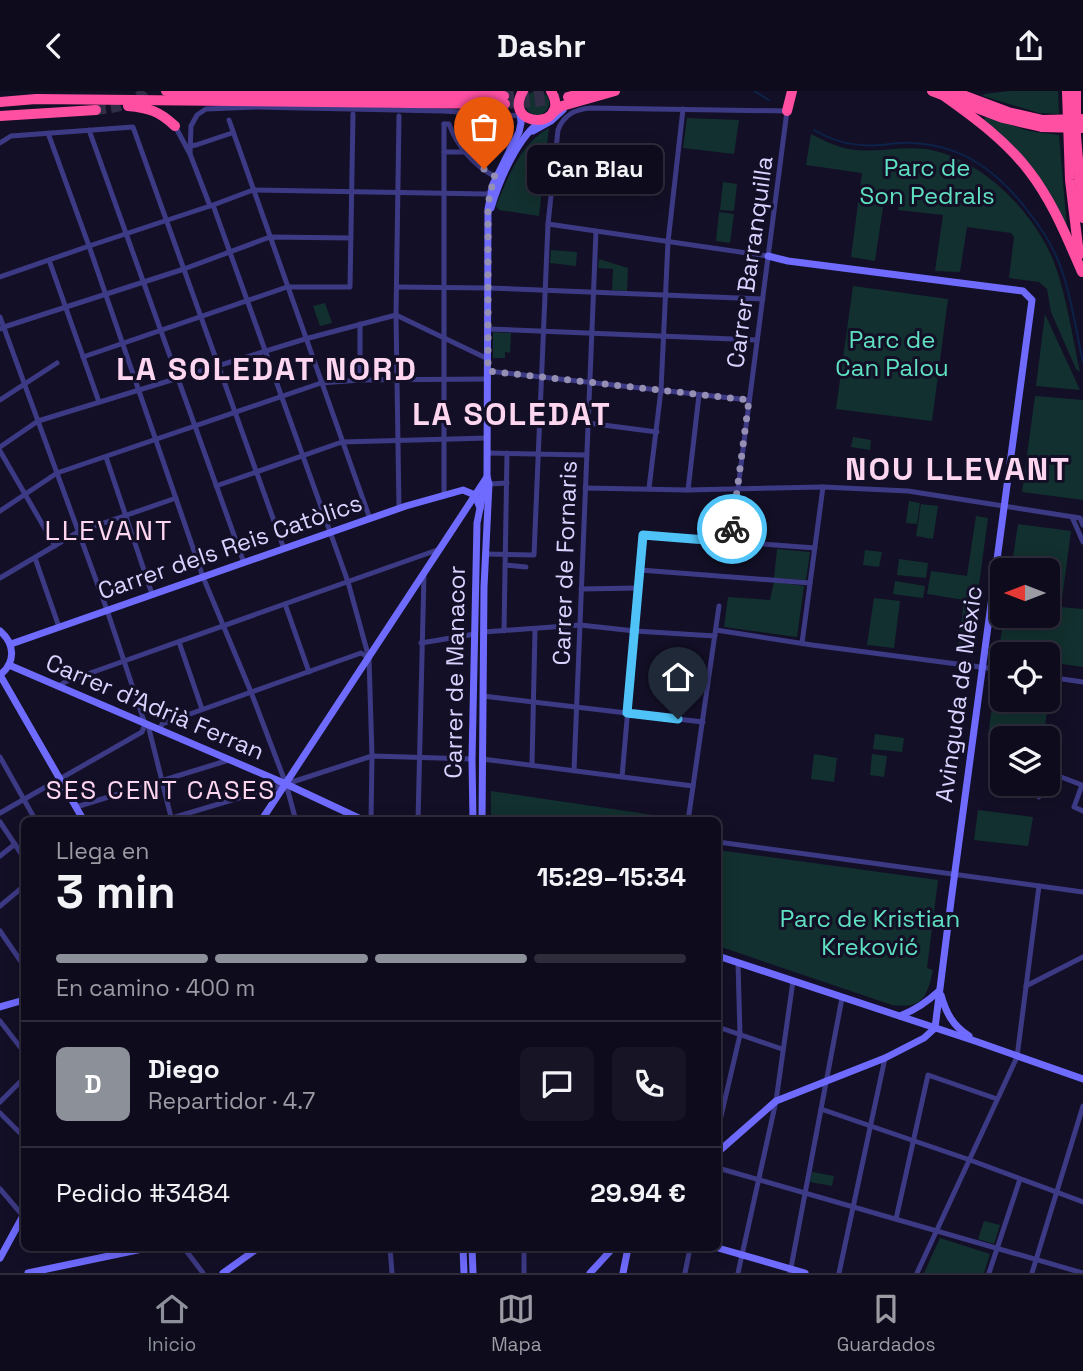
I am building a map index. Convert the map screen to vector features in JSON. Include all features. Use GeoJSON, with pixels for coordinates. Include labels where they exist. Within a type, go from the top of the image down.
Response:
{"type":"FeatureCollection","features":[{"type":"Feature","properties":{"kind":"highway"},"geometry":{"type":"LineString","coordinates":[[0,101],[505,100],[166,91]]}},
{"type":"Feature","properties":{"kind":"highway"},"geometry":{"type":"LineString","coordinates":[[523,91],[519,99],[522,113],[534,120],[542,120],[591,91]]}},
{"type":"Feature","properties":{"kind":"highway"},"geometry":{"type":"LineString","coordinates":[[551,91],[555,102],[552,113]]}},
{"type":"Feature","properties":{"kind":"highway"},"geometry":{"type":"LineString","coordinates":[[572,100],[615,91]]}},
{"type":"Feature","properties":{"kind":"highway"},"geometry":{"type":"LineString","coordinates":[[788,111],[790,91]]}},
{"type":"Feature","properties":{"kind":"highway"},"geometry":{"type":"LineString","coordinates":[[932,91],[948,93],[1003,118],[1083,128]]}},
{"type":"Feature","properties":{"kind":"highway"},"geometry":{"type":"LineString","coordinates":[[1066,91],[1072,205],[1083,274]]}},
{"type":"Feature","properties":{"kind":"highway"},"geometry":{"type":"LineString","coordinates":[[1076,91],[1076,136],[1083,218]]}},
{"type":"Feature","properties":{"kind":"highway"},"geometry":{"type":"LineString","coordinates":[[948,93],[1006,145],[1028,170],[1051,205],[1083,274]]}},
{"type":"Feature","properties":{"kind":"highway"},"geometry":{"type":"LineString","coordinates":[[89,100],[158,112],[177,128]]}},
{"type":"Feature","properties":{"kind":"highway"},"geometry":{"type":"LineString","coordinates":[[118,104],[256,107]]}},
{"type":"Feature","properties":{"kind":"highway"},"geometry":{"type":"LineString","coordinates":[[0,116],[96,110]]}},
{"type":"Feature","properties":{"kind":"highway"},"geometry":{"type":"LineString","coordinates":[[1043,124],[1083,118]]}},
{"type":"Feature","properties":{"kind":"street"},"geometry":{"type":"LineString","coordinates":[[527,136],[548,123],[572,100]]}},
{"type":"Feature","properties":{"kind":"street"},"geometry":{"type":"LineString","coordinates":[[190,154],[191,126],[197,115],[206,109],[256,107],[522,113]]}},
{"type":"Feature","properties":{"kind":"street"},"geometry":{"type":"LineString","coordinates":[[485,554],[534,555],[548,224],[558,129],[562,120],[569,114],[587,108],[788,111]]}},
{"type":"Feature","properties":{"kind":"street"},"geometry":{"type":"LineString","coordinates":[[649,488],[661,390],[668,241],[683,109]]}},
{"type":"Feature","properties":{"kind":"street","name":"Carrer Barranquilla"},"geometry":{"type":"LineString","coordinates":[[731,542],[788,111]]}},
{"type":"Feature","properties":{"kind":"street"},"geometry":{"type":"LineString","coordinates":[[480,113],[503,127],[508,137],[509,152]]}},
{"type":"Feature","properties":{"kind":"street","name":"Carrer de Manacor"},"geometry":{"type":"LineString","coordinates":[[482,817],[483,696],[479,633],[481,523],[488,453],[489,194],[519,132],[522,113]]}},
{"type":"Feature","properties":{"kind":"street"},"geometry":{"type":"LineString","coordinates":[[83,357],[287,287],[350,287],[354,114]]}},
{"type":"Feature","properties":{"kind":"street"},"geometry":{"type":"LineString","coordinates":[[399,116],[396,315],[399,509]]}},
{"type":"Feature","properties":{"kind":"street"},"geometry":{"type":"LineString","coordinates":[[229,120],[370,519]]}},
{"type":"Feature","properties":{"kind":"street","name":"Carrer de Manacor"},"geometry":{"type":"LineString","coordinates":[[488,222],[510,160],[534,126],[542,120]]}},
{"type":"Feature","properties":{"kind":"street"},"geometry":{"type":"LineString","coordinates":[[444,495],[444,124],[449,124],[457,143],[465,152],[496,177]]}},
{"type":"Feature","properties":{"kind":"street"},"geometry":{"type":"LineString","coordinates":[[177,128],[191,126]]}},
{"type":"Feature","properties":{"kind":"street"},"geometry":{"type":"LineString","coordinates":[[0,143],[11,136],[133,127],[284,549]]}},
{"type":"Feature","properties":{"kind":"street"},"geometry":{"type":"LineString","coordinates":[[177,128],[190,146]]}},
{"type":"Feature","properties":{"kind":"street"},"geometry":{"type":"LineString","coordinates":[[177,128],[230,253],[348,582],[369,658],[371,817]]}},
{"type":"Feature","properties":{"kind":"street"},"geometry":{"type":"LineString","coordinates":[[89,130],[244,563]]}},
{"type":"Feature","properties":{"kind":"street"},"geometry":{"type":"LineString","coordinates":[[48,133],[203,577],[251,692],[286,784],[295,817]]}},
{"type":"Feature","properties":{"kind":"street"},"geometry":{"type":"LineString","coordinates":[[190,146],[232,133]]}},
{"type":"Feature","properties":{"kind":"street"},"geometry":{"type":"LineString","coordinates":[[444,152],[465,152]]}},
{"type":"Feature","properties":{"kind":"street"},"geometry":{"type":"LineString","coordinates":[[0,277],[253,190],[489,194],[492,205]]}},
{"type":"Feature","properties":{"kind":"street"},"geometry":{"type":"LineString","coordinates":[[548,224],[768,256]]}},
{"type":"Feature","properties":{"kind":"street","name":"Carrer de Fornaris"},"geometry":{"type":"LineString","coordinates":[[573,771],[596,231]]}},
{"type":"Feature","properties":{"kind":"street"},"geometry":{"type":"LineString","coordinates":[[2,328],[184,269],[270,237],[351,239]]}},
{"type":"Feature","properties":{"kind":"street","name":"Avinguda de Mèxic"},"geometry":{"type":"LineString","coordinates":[[768,256],[788,261],[1023,291],[1032,300],[935,1028]]}},
{"type":"Feature","properties":{"kind":"street"},"geometry":{"type":"LineString","coordinates":[[49,260],[99,402]]}},
{"type":"Feature","properties":{"kind":"street"},"geometry":{"type":"LineString","coordinates":[[397,287],[763,299]]}},
{"type":"Feature","properties":{"kind":"street"},"geometry":{"type":"LineString","coordinates":[[55,546],[0,449],[38,421],[305,339],[396,315],[488,359]]}},
{"type":"Feature","properties":{"kind":"street"},"geometry":{"type":"LineString","coordinates":[[0,317],[147,724],[171,817]]}},
{"type":"Feature","properties":{"kind":"street"},"geometry":{"type":"LineString","coordinates":[[360,324],[360,380]]}},
{"type":"Feature","properties":{"kind":"street"},"geometry":{"type":"LineString","coordinates":[[489,329],[757,340]]}},
{"type":"Feature","properties":{"kind":"street"},"geometry":{"type":"LineString","coordinates":[[0,400],[57,363]]}},
{"type":"Feature","properties":{"kind":"street"},"geometry":{"type":"LineString","coordinates":[[0,511],[57,473],[321,383],[443,380],[488,375],[542,377],[749,400]]}},
{"type":"Feature","properties":{"kind":"street"},"geometry":{"type":"LineString","coordinates":[[688,490],[699,395]]}},
{"type":"Feature","properties":{"kind":"street"},"geometry":{"type":"LineString","coordinates":[[588,423],[657,432]]}},
{"type":"Feature","properties":{"kind":"street"},"geometry":{"type":"LineString","coordinates":[[216,486],[342,442],[488,438]]}},
{"type":"Feature","properties":{"kind":"street"},"geometry":{"type":"LineString","coordinates":[[488,453],[587,455]]}},
{"type":"Feature","properties":{"kind":"street"},"geometry":{"type":"LineString","coordinates":[[504,631],[507,453]]}},
{"type":"Feature","properties":{"kind":"street"},"geometry":{"type":"LineString","coordinates":[[106,457],[152,594]]}},
{"type":"Feature","properties":{"kind":"street"},"geometry":{"type":"LineString","coordinates":[[264,817],[475,495],[486,483],[507,483]]}},
{"type":"Feature","properties":{"kind":"street","name":"Carrer de Manacor"},"geometry":{"type":"LineString","coordinates":[[473,817],[473,722],[485,554],[480,508],[486,483]]}},
{"type":"Feature","properties":{"kind":"street","name":"Carrer dels Reis Catòlics"},"geometry":{"type":"LineString","coordinates":[[11,644],[331,532],[486,483]]}},
{"type":"Feature","properties":{"kind":"street"},"geometry":{"type":"LineString","coordinates":[[802,643],[823,487]]}},
{"type":"Feature","properties":{"kind":"street"},"geometry":{"type":"LineString","coordinates":[[585,488],[688,490],[823,487],[908,491],[1081,518],[1083,525]]}},
{"type":"Feature","properties":{"kind":"street"},"geometry":{"type":"LineString","coordinates":[[463,490],[475,495],[480,508]]}},
{"type":"Feature","properties":{"kind":"street"},"geometry":{"type":"LineString","coordinates":[[463,490],[467,498],[463,516]]}},
{"type":"Feature","properties":{"kind":"street"},"geometry":{"type":"LineString","coordinates":[[0,578],[78,532],[176,498]]}},
{"type":"Feature","properties":{"kind":"street"},"geometry":{"type":"LineString","coordinates":[[463,516],[469,516],[481,523]]}},
{"type":"Feature","properties":{"kind":"street"},"geometry":{"type":"LineString","coordinates":[[1072,517],[1083,542]]}},
{"type":"Feature","properties":{"kind":"street"},"geometry":{"type":"LineString","coordinates":[[622,777],[643,535],[815,548]]}},
{"type":"Feature","properties":{"kind":"street"},"geometry":{"type":"LineString","coordinates":[[59,687],[65,682],[440,549]]}},
{"type":"Feature","properties":{"kind":"street"},"geometry":{"type":"LineString","coordinates":[[36,558],[59,627]]}},
{"type":"Feature","properties":{"kind":"street"},"geometry":{"type":"LineString","coordinates":[[505,565],[526,567]]}},
{"type":"Feature","properties":{"kind":"street"},"geometry":{"type":"LineString","coordinates":[[640,570],[810,583]]}},
{"type":"Feature","properties":{"kind":"street"},"geometry":{"type":"LineString","coordinates":[[418,817],[424,574]]}},
{"type":"Feature","properties":{"kind":"street"},"geometry":{"type":"LineString","coordinates":[[581,589],[638,588]]}},
{"type":"Feature","properties":{"kind":"street"},"geometry":{"type":"LineString","coordinates":[[285,604],[309,672]]}},
{"type":"Feature","properties":{"kind":"street"},"geometry":{"type":"LineString","coordinates":[[689,817],[719,606]]}},
{"type":"Feature","properties":{"kind":"street"},"geometry":{"type":"LineString","coordinates":[[421,643],[479,633],[580,625],[635,631],[715,633],[990,668]]}},
{"type":"Feature","properties":{"kind":"street"},"geometry":{"type":"LineString","coordinates":[[532,765],[535,630]]}},
{"type":"Feature","properties":{"kind":"street"},"geometry":{"type":"LineString","coordinates":[[0,631],[11,644],[12,651],[9,665],[0,675],[82,817]]}},
{"type":"Feature","properties":{"kind":"street"},"geometry":{"type":"LineString","coordinates":[[179,642],[202,709]]}},
{"type":"Feature","properties":{"kind":"street"},"geometry":{"type":"LineString","coordinates":[[160,730],[162,724],[361,653],[369,658]]}},
{"type":"Feature","properties":{"kind":"street","name":"Carrer d'Adrià Ferran"},"geometry":{"type":"LineString","coordinates":[[9,665],[356,817]]}},
{"type":"Feature","properties":{"kind":"street"},"geometry":{"type":"LineString","coordinates":[[1060,679],[1083,682]]}},
{"type":"Feature","properties":{"kind":"street"},"geometry":{"type":"LineString","coordinates":[[483,696],[703,722]]}},
{"type":"Feature","properties":{"kind":"street"},"geometry":{"type":"LineString","coordinates":[[473,722],[478,733],[478,747],[482,759],[693,786]]}},
{"type":"Feature","properties":{"kind":"street"},"geometry":{"type":"LineString","coordinates":[[0,813],[142,732],[147,724]]}},
{"type":"Feature","properties":{"kind":"street"},"geometry":{"type":"LineString","coordinates":[[179,817],[372,755],[472,759]]}},
{"type":"Feature","properties":{"kind":"street"},"geometry":{"type":"LineString","coordinates":[[0,757],[34,817]]}},
{"type":"Feature","properties":{"kind":"street"},"geometry":{"type":"LineString","coordinates":[[76,807],[229,759]]}},
{"type":"Feature","properties":{"kind":"street"},"geometry":{"type":"LineString","coordinates":[[1060,777],[1082,785],[1074,807],[1083,811]]}},
{"type":"Feature","properties":{"kind":"street"},"geometry":{"type":"LineString","coordinates":[[0,822],[21,854]]}},
{"type":"Feature","properties":{"kind":"street"},"geometry":{"type":"LineString","coordinates":[[721,842],[1083,892]]}},
{"type":"Feature","properties":{"kind":"street"},"geometry":{"type":"LineString","coordinates":[[0,856],[15,845]]}},
{"type":"Feature","properties":{"kind":"street"},"geometry":{"type":"LineString","coordinates":[[917,1273],[1017,1057],[1039,886]]}},
{"type":"Feature","properties":{"kind":"street"},"geometry":{"type":"LineString","coordinates":[[0,906],[21,888]]}},
{"type":"Feature","properties":{"kind":"street"},"geometry":{"type":"LineString","coordinates":[[0,931],[21,962]]}},
{"type":"Feature","properties":{"kind":"street"},"geometry":{"type":"LineString","coordinates":[[721,957],[1083,1079]]}},
{"type":"Feature","properties":{"kind":"street"},"geometry":{"type":"LineString","coordinates":[[1026,986],[1083,957]]}},
{"type":"Feature","properties":{"kind":"street"},"geometry":{"type":"LineString","coordinates":[[721,1116],[740,1035],[738,963]]}},
{"type":"Feature","properties":{"kind":"street"},"geometry":{"type":"LineString","coordinates":[[738,1273],[776,1101],[793,981]]}},
{"type":"Feature","properties":{"kind":"street"},"geometry":{"type":"LineString","coordinates":[[900,1016],[926,1003],[939,991],[953,1023],[975,1041]]}},
{"type":"Feature","properties":{"kind":"street"},"geometry":{"type":"LineString","coordinates":[[790,1271],[842,998]]}},
{"type":"Feature","properties":{"kind":"street"},"geometry":{"type":"LineString","coordinates":[[0,1007],[21,1001]]}},
{"type":"Feature","properties":{"kind":"street"},"geometry":{"type":"LineString","coordinates":[[1,1024],[21,1048]]}},
{"type":"Feature","properties":{"kind":"street"},"geometry":{"type":"LineString","coordinates":[[721,1028],[782,1049]]}},
{"type":"Feature","properties":{"kind":"street"},"geometry":{"type":"LineString","coordinates":[[721,1149],[776,1101],[885,1058],[924,1038],[935,1028]]}},
{"type":"Feature","properties":{"kind":"street"},"geometry":{"type":"LineString","coordinates":[[839,1273],[885,1058]]}},
{"type":"Feature","properties":{"kind":"street"},"geometry":{"type":"LineString","coordinates":[[896,1219],[928,1075],[997,1099]]}},
{"type":"Feature","properties":{"kind":"street"},"geometry":{"type":"LineString","coordinates":[[0,1102],[21,1081]]}},
{"type":"Feature","properties":{"kind":"street"},"geometry":{"type":"LineString","coordinates":[[721,1094],[726,1095]]}},
{"type":"Feature","properties":{"kind":"street"},"geometry":{"type":"LineString","coordinates":[[1032,1273],[1081,1121],[1083,1106]]}},
{"type":"Feature","properties":{"kind":"street"},"geometry":{"type":"LineString","coordinates":[[821,1109],[1083,1202]]}},
{"type":"Feature","properties":{"kind":"street"},"geometry":{"type":"LineString","coordinates":[[0,1113],[21,1134]]}},
{"type":"Feature","properties":{"kind":"street"},"geometry":{"type":"LineString","coordinates":[[721,1169],[1083,1273]]}},
{"type":"Feature","properties":{"kind":"street"},"geometry":{"type":"LineString","coordinates":[[989,1273],[1020,1178]]}},
{"type":"Feature","properties":{"kind":"street"},"geometry":{"type":"LineString","coordinates":[[0,1189],[21,1212]]}},
{"type":"Feature","properties":{"kind":"street"},"geometry":{"type":"LineString","coordinates":[[0,1258],[21,1220]]}},
{"type":"Feature","properties":{"kind":"street"},"geometry":{"type":"LineString","coordinates":[[721,1249],[790,1271],[805,1273]]}},
{"type":"Feature","properties":{"kind":"street"},"geometry":{"type":"LineString","coordinates":[[28,1273],[133,1251]]}},
{"type":"Feature","properties":{"kind":"street"},"geometry":{"type":"LineString","coordinates":[[186,1251],[203,1273]]}},
{"type":"Feature","properties":{"kind":"street"},"geometry":{"type":"LineString","coordinates":[[223,1273],[254,1251]]}},
{"type":"Feature","properties":{"kind":"street"},"geometry":{"type":"LineString","coordinates":[[390,1251],[392,1273]]}},
{"type":"Feature","properties":{"kind":"street"},"geometry":{"type":"LineString","coordinates":[[463,1251],[464,1273]]}},
{"type":"Feature","properties":{"kind":"street"},"geometry":{"type":"LineString","coordinates":[[472,1251],[473,1273]]}},
{"type":"Feature","properties":{"kind":"street"},"geometry":{"type":"LineString","coordinates":[[524,1251],[524,1273]]}},
{"type":"Feature","properties":{"kind":"street"},"geometry":{"type":"LineString","coordinates":[[590,1273],[609,1251]]}},
{"type":"Feature","properties":{"kind":"street"},"geometry":{"type":"LineString","coordinates":[[623,1273],[627,1251]]}},
{"type":"Feature","properties":{"kind":"street"},"geometry":{"type":"LineString","coordinates":[[685,1273],[689,1251]]}},
{"type":"Feature","properties":{"kind":"green space"},"geometry":{"type":"Polygon","coordinates":[[[537,91],[546,94],[549,103],[546,112],[537,115],[528,112],[525,103],[528,94],[537,91]]]}},
{"type":"Feature","properties":{"kind":"green space"},"geometry":{"type":"Polygon","coordinates":[[[1009,91],[1058,91],[1059,114],[1039,113],[983,96],[1009,91]]]}},
{"type":"Feature","properties":{"kind":"green space"},"geometry":{"type":"Polygon","coordinates":[[[987,117],[1029,131],[1059,135],[1067,228],[984,120],[987,117]]]}},
{"type":"Feature","properties":{"kind":"green space"},"geometry":{"type":"Polygon","coordinates":[[[687,118],[739,120],[734,154],[683,148],[687,118]]]}},
{"type":"Feature","properties":{"kind":"green space"},"geometry":{"type":"Polygon","coordinates":[[[549,128],[539,216],[499,210],[496,206],[516,162],[531,142],[549,128]]]}},
{"type":"Feature","properties":{"kind":"green space","name":"Parc de Son Pedrals"},"geometry":{"type":"Polygon","coordinates":[[[811,134],[850,149],[917,148],[946,154],[985,175],[1003,190],[1033,224],[1054,262],[1066,303],[1080,372],[1076,369],[1051,312],[1047,289],[1039,282],[1009,278],[1014,237],[1011,233],[967,227],[960,272],[935,271],[943,215],[898,210],[900,197],[885,194],[875,261],[851,257],[862,173],[806,165],[811,134]]]}},
{"type":"Feature","properties":{"kind":"green space"},"geometry":{"type":"Polygon","coordinates":[[[723,182],[737,184],[734,211],[720,210],[723,182]]]}},
{"type":"Feature","properties":{"kind":"green space"},"geometry":{"type":"Polygon","coordinates":[[[719,212],[734,214],[730,243],[716,241],[719,212]]]}},
{"type":"Feature","properties":{"kind":"green space"},"geometry":{"type":"Polygon","coordinates":[[[551,250],[577,252],[576,266],[550,263],[551,250]]]}},
{"type":"Feature","properties":{"kind":"green space"},"geometry":{"type":"Polygon","coordinates":[[[599,259],[628,268],[627,291],[612,290],[613,269],[598,268],[599,259]]]}},
{"type":"Feature","properties":{"kind":"green space","name":"Parc de Can Palou"},"geometry":{"type":"Polygon","coordinates":[[[853,286],[948,299],[932,421],[836,409],[853,286]]]}},
{"type":"Feature","properties":{"kind":"green space"},"geometry":{"type":"Polygon","coordinates":[[[325,303],[332,323],[320,326],[313,306],[325,303]]]}},
{"type":"Feature","properties":{"kind":"green space"},"geometry":{"type":"Polygon","coordinates":[[[1045,314],[1080,390],[1036,386],[1045,314]]]}},
{"type":"Feature","properties":{"kind":"green space"},"geometry":{"type":"Polygon","coordinates":[[[493,332],[511,333],[510,353],[505,352],[505,358],[493,358],[493,332]]]}},
{"type":"Feature","properties":{"kind":"green space"},"geometry":{"type":"Polygon","coordinates":[[[1035,396],[1083,400],[1083,500],[1022,492],[1035,396]]]}},
{"type":"Feature","properties":{"kind":"green space"},"geometry":{"type":"Polygon","coordinates":[[[853,437],[871,440],[870,450],[851,447],[853,437]]]}},
{"type":"Feature","properties":{"kind":"green space"},"geometry":{"type":"Polygon","coordinates":[[[909,501],[920,503],[917,524],[906,523],[909,501]]]}},
{"type":"Feature","properties":{"kind":"green space"},"geometry":{"type":"Polygon","coordinates":[[[921,504],[938,506],[933,539],[916,536],[921,504]]]}},
{"type":"Feature","properties":{"kind":"green space"},"geometry":{"type":"Polygon","coordinates":[[[976,516],[988,518],[970,652],[958,650],[964,600],[927,594],[931,571],[967,576],[976,516]]]}},
{"type":"Feature","properties":{"kind":"green space"},"geometry":{"type":"Polygon","coordinates":[[[1018,524],[1071,531],[1061,607],[1083,609],[1083,667],[1060,664],[1060,642],[1000,642],[1002,628],[1060,628],[1060,558],[1013,558],[1018,524]]]}},
{"type":"Feature","properties":{"kind":"green space"},"geometry":{"type":"Polygon","coordinates":[[[777,549],[810,552],[806,580],[774,578],[777,549]]]}},
{"type":"Feature","properties":{"kind":"green space"},"geometry":{"type":"Polygon","coordinates":[[[865,550],[882,552],[879,567],[863,565],[865,550]]]}},
{"type":"Feature","properties":{"kind":"green space"},"geometry":{"type":"Polygon","coordinates":[[[899,559],[928,563],[926,578],[897,575],[899,559]]]}},
{"type":"Feature","properties":{"kind":"green space"},"geometry":{"type":"Polygon","coordinates":[[[895,581],[925,586],[923,598],[893,594],[895,581]]]}},
{"type":"Feature","properties":{"kind":"green space"},"geometry":{"type":"Polygon","coordinates":[[[774,582],[804,586],[797,637],[724,627],[728,597],[770,600],[774,582]]]}},
{"type":"Feature","properties":{"kind":"green space"},"geometry":{"type":"Polygon","coordinates":[[[874,598],[900,601],[894,648],[867,645],[874,598]]]}},
{"type":"Feature","properties":{"kind":"green space"},"geometry":{"type":"Polygon","coordinates":[[[991,712],[1047,712],[1045,726],[990,726],[988,736],[991,712]]]}},
{"type":"Feature","properties":{"kind":"green space"},"geometry":{"type":"Polygon","coordinates":[[[875,734],[904,738],[902,752],[873,749],[875,734]]]}},
{"type":"Feature","properties":{"kind":"green space"},"geometry":{"type":"Polygon","coordinates":[[[814,754],[837,758],[834,782],[811,779],[814,754]]]}},
{"type":"Feature","properties":{"kind":"green space"},"geometry":{"type":"Polygon","coordinates":[[[872,754],[887,756],[884,777],[870,775],[872,754]]]}},
{"type":"Feature","properties":{"kind":"green space"},"geometry":{"type":"Polygon","coordinates":[[[491,791],[666,817],[491,817],[491,791]]]}},
{"type":"Feature","properties":{"kind":"green space"},"geometry":{"type":"Polygon","coordinates":[[[978,810],[1033,817],[1028,846],[974,840],[978,810]]]}},
{"type":"Feature","properties":{"kind":"green space","name":"Parc de Kristian Kreković"},"geometry":{"type":"Polygon","coordinates":[[[721,850],[938,880],[927,968],[933,970],[926,994],[911,1005],[892,1005],[721,947],[721,850]]]}},
{"type":"Feature","properties":{"kind":"green space"},"geometry":{"type":"Polygon","coordinates":[[[812,1172],[834,1176],[832,1186],[810,1182],[812,1172]]]}},
{"type":"Feature","properties":{"kind":"green space"},"geometry":{"type":"Polygon","coordinates":[[[984,1221],[1000,1225],[994,1244],[978,1239],[984,1221]]]}},
{"type":"Feature","properties":{"kind":"green space"},"geometry":{"type":"Polygon","coordinates":[[[940,1238],[990,1254],[984,1273],[924,1273],[940,1238]]]}},
{"type":"Feature","properties":{"kind":"waterway"},"geometry":{"type":"LineString","coordinates":[[754,91],[769,100]]}},
{"type":"Feature","properties":{"kind":"waterway"},"geometry":{"type":"LineString","coordinates":[[814,130],[838,141],[855,144],[909,143],[939,147],[963,155],[991,172],[1027,210],[1055,254],[1068,291],[1083,362]]}},
{"type":"Feature","properties":{"kind":"tunnel"},"geometry":{"type":"LineString","coordinates":[[96,110],[128,103],[144,91]]}},
{"type":"Feature","properties":{"kind":"tunnel"},"geometry":{"type":"LineString","coordinates":[[504,96],[553,91]]}},
{"type":"Feature","properties":{"kind":"tunnel"},"geometry":{"type":"LineString","coordinates":[[505,104],[568,97]]}},
{"type":"Feature","properties":{"kind":"way so far"},"geometry":{"type":"LineString","coordinates":[[484,169],[496,177],[490,191],[488,209],[488,371],[749,400],[732,529]]}},
{"type":"Feature","properties":{"kind":"place","name":"Can Blau"},"geometry":{"type":"Point","coordinates":[484,169]}},
{"type":"Feature","properties":{"kind":"district","name":"LA SOLEDAT NORD"},"geometry":{"type":"Point","coordinates":[267,369]}},
{"type":"Feature","properties":{"kind":"district","name":"LA SOLEDAT"},"geometry":{"type":"Point","coordinates":[512,414]}},
{"type":"Feature","properties":{"kind":"district","name":"NOU LLEVANT"},"geometry":{"type":"Point","coordinates":[958,469]}},
{"type":"Feature","properties":{"kind":"district","name":"LLEVANT"},"geometry":{"type":"Point","coordinates":[109,530]}},
{"type":"Feature","properties":{"kind":"district","name":"SES CENT CASES"},"geometry":{"type":"Point","coordinates":[161,790]}},
{"type":"Feature","properties":{"kind":"route"},"geometry":{"type":"LineString","coordinates":[[678,719],[627,713],[643,535],[731,542],[732,529]]}}]}
